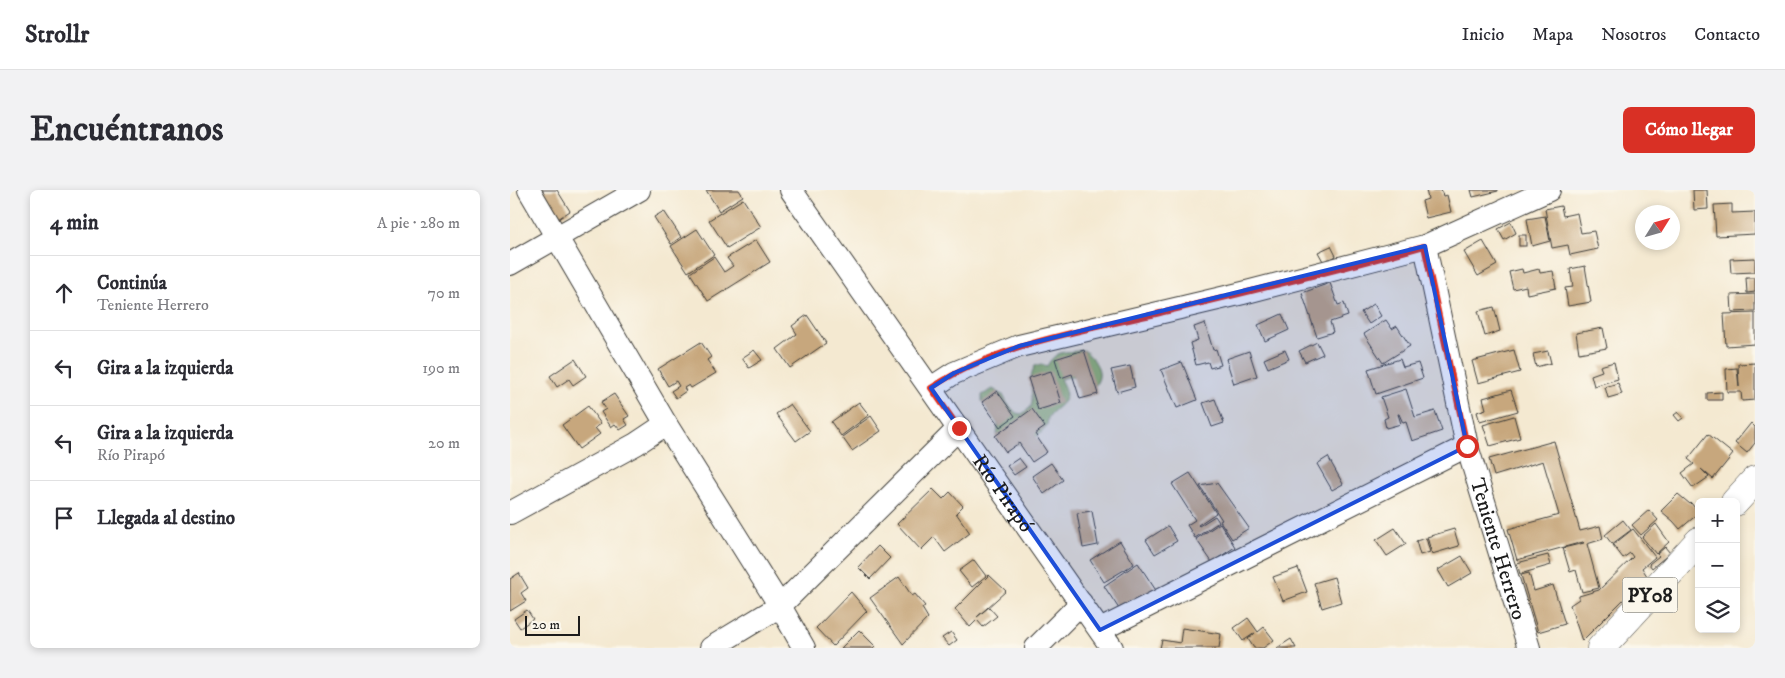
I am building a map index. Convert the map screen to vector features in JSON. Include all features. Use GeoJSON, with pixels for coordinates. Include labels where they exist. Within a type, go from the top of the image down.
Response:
{"type":"FeatureCollection","features":[{"type":"Feature","properties":{"kind":"highway"},"geometry":{"type":"LineString","coordinates":[[1739,498],[1755,480]]}},
{"type":"Feature","properties":{"kind":"highway","name":"PY08"},"geometry":{"type":"LineString","coordinates":[[1601,648],[1698,543]]}},
{"type":"Feature","properties":{"kind":"street"},"geometry":{"type":"LineString","coordinates":[[529,190],[666,424],[780,606],[804,648]]}},
{"type":"Feature","properties":{"kind":"street"},"geometry":{"type":"LineString","coordinates":[[510,264],[639,190]]}},
{"type":"Feature","properties":{"kind":"street","name":"Río Pirapó"},"geometry":{"type":"LineString","coordinates":[[791,190],[1106,639]]}},
{"type":"Feature","properties":{"kind":"street"},"geometry":{"type":"LineString","coordinates":[[931,388],[954,373],[1019,346],[1243,293],[1424,246],[1549,190]]}},
{"type":"Feature","properties":{"kind":"street","name":"Teniente Herrero"},"geometry":{"type":"LineString","coordinates":[[1424,246],[1467,446],[1529,648]]}},
{"type":"Feature","properties":{"kind":"street"},"geometry":{"type":"LineString","coordinates":[[510,513],[636,444],[666,424]]}},
{"type":"Feature","properties":{"kind":"street"},"geometry":{"type":"LineString","coordinates":[[711,648],[780,606],[959,428]]}},
{"type":"Feature","properties":{"kind":"street"},"geometry":{"type":"LineString","coordinates":[[1106,639],[1467,446]]}},
{"type":"Feature","properties":{"kind":"street"},"geometry":{"type":"LineString","coordinates":[[1036,648],[1081,603]]}},
{"type":"Feature","properties":{"kind":"highlighted area"},"geometry":{"type":"Polygon","coordinates":[[[1425,246],[1467,446],[1100,630],[931,388],[954,373],[1019,346],[1425,246]]]}},
{"type":"Feature","properties":{"kind":"green space"},"geometry":{"type":"Polygon","coordinates":[[[1084,350],[1098,368],[1099,378],[1092,389],[1081,385],[1073,376],[1060,379],[1064,386],[1065,400],[1049,416],[1047,425],[1041,433],[1026,442],[1010,446],[997,436],[998,424],[982,401],[982,395],[993,389],[1003,395],[1016,413],[1022,414],[1031,407],[1031,376],[1035,366],[1041,364],[1047,366],[1055,356],[1063,352],[1084,350]]]}},
{"type":"Feature","properties":{"kind":"building"},"geometry":{"type":"Polygon","coordinates":[[[542,190],[557,190],[570,211],[555,221],[542,190]]]}},
{"type":"Feature","properties":{"kind":"building"},"geometry":{"type":"Polygon","coordinates":[[[706,190],[739,190],[743,196],[719,211],[706,190]]]}},
{"type":"Feature","properties":{"kind":"building"},"geometry":{"type":"Polygon","coordinates":[[[1426,190],[1441,190],[1443,196],[1447,195],[1451,212],[1426,218],[1422,201],[1428,199],[1426,190]]]}},
{"type":"Feature","properties":{"kind":"building"},"geometry":{"type":"Polygon","coordinates":[[[1471,190],[1498,190],[1498,191],[1473,197],[1471,190]]]}},
{"type":"Feature","properties":{"kind":"building"},"geometry":{"type":"Polygon","coordinates":[[[1693,190],[1707,190],[1708,209],[1694,210],[1693,190]]]}},
{"type":"Feature","properties":{"kind":"building"},"geometry":{"type":"Polygon","coordinates":[[[743,199],[761,227],[727,248],[709,220],[743,199]]]}},
{"type":"Feature","properties":{"kind":"building"},"geometry":{"type":"Polygon","coordinates":[[[1732,204],[1732,213],[1755,212],[1755,234],[1716,236],[1714,205],[1732,204]]]}},
{"type":"Feature","properties":{"kind":"building"},"geometry":{"type":"Polygon","coordinates":[[[1561,206],[1563,216],[1577,213],[1581,233],[1594,231],[1598,249],[1570,255],[1568,245],[1552,248],[1545,209],[1561,206]]]}},
{"type":"Feature","properties":{"kind":"building"},"geometry":{"type":"Polygon","coordinates":[[[664,211],[681,237],[671,244],[654,217],[664,211]]]}},
{"type":"Feature","properties":{"kind":"building"},"geometry":{"type":"Polygon","coordinates":[[[1545,216],[1550,241],[1532,246],[1527,219],[1545,216]]]}},
{"type":"Feature","properties":{"kind":"building"},"geometry":{"type":"Polygon","coordinates":[[[1511,222],[1516,233],[1504,240],[1498,229],[1511,222]]]}},
{"type":"Feature","properties":{"kind":"building"},"geometry":{"type":"Polygon","coordinates":[[[697,229],[714,255],[688,272],[671,246],[697,229]]]}},
{"type":"Feature","properties":{"kind":"building"},"geometry":{"type":"Polygon","coordinates":[[[1519,235],[1526,235],[1526,246],[1519,246],[1519,235]]]}},
{"type":"Feature","properties":{"kind":"building"},"geometry":{"type":"Polygon","coordinates":[[[756,240],[770,262],[708,301],[690,273],[714,257],[724,272],[733,266],[727,258],[756,240]]]}},
{"type":"Feature","properties":{"kind":"building"},"geometry":{"type":"Polygon","coordinates":[[[1483,241],[1497,265],[1478,276],[1464,252],[1483,241]]]}},
{"type":"Feature","properties":{"kind":"building"},"geometry":{"type":"Polygon","coordinates":[[[1331,246],[1336,256],[1324,263],[1318,252],[1331,246]]]}},
{"type":"Feature","properties":{"kind":"building"},"geometry":{"type":"Polygon","coordinates":[[[1755,258],[1755,272],[1731,273],[1730,259],[1755,258]]]}},
{"type":"Feature","properties":{"kind":"building"},"geometry":{"type":"Polygon","coordinates":[[[1585,266],[1591,302],[1568,306],[1565,288],[1573,287],[1570,269],[1585,266]]]}},
{"type":"Feature","properties":{"kind":"building"},"geometry":{"type":"Polygon","coordinates":[[[1522,269],[1523,273],[1539,269],[1540,273],[1553,271],[1556,288],[1527,294],[1526,286],[1513,289],[1509,272],[1522,269]]]}},
{"type":"Feature","properties":{"kind":"building"},"geometry":{"type":"Polygon","coordinates":[[[1746,278],[1755,278],[1755,292],[1747,293],[1746,278]]]}},
{"type":"Feature","properties":{"kind":"building"},"geometry":{"type":"Polygon","coordinates":[[[1330,283],[1338,305],[1344,303],[1348,316],[1330,322],[1333,332],[1317,337],[1302,293],[1330,283]]]}},
{"type":"Feature","properties":{"kind":"building"},"geometry":{"type":"Polygon","coordinates":[[[1755,294],[1755,311],[1732,312],[1731,295],[1755,294]]]}},
{"type":"Feature","properties":{"kind":"building"},"geometry":{"type":"Polygon","coordinates":[[[1374,304],[1381,316],[1369,324],[1361,312],[1374,304]]]}},
{"type":"Feature","properties":{"kind":"building"},"geometry":{"type":"Polygon","coordinates":[[[1494,307],[1500,331],[1485,336],[1478,311],[1494,307]]]}},
{"type":"Feature","properties":{"kind":"building"},"geometry":{"type":"Polygon","coordinates":[[[1755,313],[1755,344],[1726,346],[1724,314],[1755,313]]]}},
{"type":"Feature","properties":{"kind":"building"},"geometry":{"type":"Polygon","coordinates":[[[1282,314],[1289,330],[1265,341],[1258,325],[1282,314]]]}},
{"type":"Feature","properties":{"kind":"building"},"geometry":{"type":"Polygon","coordinates":[[[807,315],[826,343],[790,368],[777,349],[797,334],[792,326],[807,315]]]}},
{"type":"Feature","properties":{"kind":"building"},"geometry":{"type":"Polygon","coordinates":[[[1386,320],[1392,329],[1397,326],[1410,346],[1383,363],[1364,334],[1386,320]]]}},
{"type":"Feature","properties":{"kind":"building"},"geometry":{"type":"Polygon","coordinates":[[[1205,323],[1213,350],[1216,349],[1221,365],[1210,368],[1208,362],[1196,365],[1190,343],[1198,340],[1194,327],[1205,323]]]}},
{"type":"Feature","properties":{"kind":"building"},"geometry":{"type":"Polygon","coordinates":[[[1603,328],[1607,348],[1579,353],[1576,333],[1603,328]]]}},
{"type":"Feature","properties":{"kind":"building"},"geometry":{"type":"Polygon","coordinates":[[[701,342],[711,357],[707,360],[716,373],[691,388],[689,385],[684,388],[686,391],[676,398],[671,391],[679,386],[676,381],[668,386],[658,369],[701,342]]]}},
{"type":"Feature","properties":{"kind":"building"},"geometry":{"type":"Polygon","coordinates":[[[1317,342],[1323,354],[1305,362],[1299,351],[1317,342]]]}},
{"type":"Feature","properties":{"kind":"building"},"geometry":{"type":"Polygon","coordinates":[[[754,350],[762,360],[749,368],[742,358],[754,350]]]}},
{"type":"Feature","properties":{"kind":"building"},"geometry":{"type":"Polygon","coordinates":[[[1084,350],[1098,394],[1080,399],[1072,374],[1061,378],[1055,359],[1084,350]]]}},
{"type":"Feature","properties":{"kind":"building"},"geometry":{"type":"Polygon","coordinates":[[[1285,350],[1289,359],[1268,368],[1264,359],[1285,350]]]}},
{"type":"Feature","properties":{"kind":"building"},"geometry":{"type":"Polygon","coordinates":[[[1514,350],[1520,372],[1478,383],[1472,361],[1514,350]]]}},
{"type":"Feature","properties":{"kind":"building"},"geometry":{"type":"Polygon","coordinates":[[[1249,351],[1257,376],[1234,384],[1226,359],[1249,351]]]}},
{"type":"Feature","properties":{"kind":"building"},"geometry":{"type":"Polygon","coordinates":[[[1548,351],[1551,363],[1536,367],[1533,354],[1548,351]]]}},
{"type":"Feature","properties":{"kind":"building"},"geometry":{"type":"Polygon","coordinates":[[[575,359],[586,376],[573,385],[569,379],[557,387],[550,376],[575,359]]]}},
{"type":"Feature","properties":{"kind":"building"},"geometry":{"type":"Polygon","coordinates":[[[1400,359],[1403,367],[1418,363],[1423,378],[1376,394],[1368,369],[1400,359]]]}},
{"type":"Feature","properties":{"kind":"building"},"geometry":{"type":"Polygon","coordinates":[[[1182,362],[1197,400],[1177,408],[1161,370],[1182,362]]]}},
{"type":"Feature","properties":{"kind":"building"},"geometry":{"type":"Polygon","coordinates":[[[1614,362],[1618,379],[1594,386],[1591,375],[1602,371],[1600,366],[1614,362]]]}},
{"type":"Feature","properties":{"kind":"building"},"geometry":{"type":"Polygon","coordinates":[[[1755,363],[1755,400],[1742,401],[1741,392],[1727,392],[1726,369],[1737,368],[1739,387],[1738,364],[1755,363]]]}},
{"type":"Feature","properties":{"kind":"building"},"geometry":{"type":"Polygon","coordinates":[[[1130,366],[1135,387],[1117,392],[1111,370],[1130,366]]]}},
{"type":"Feature","properties":{"kind":"building"},"geometry":{"type":"Polygon","coordinates":[[[1051,371],[1061,403],[1038,410],[1028,378],[1051,371]]]}},
{"type":"Feature","properties":{"kind":"building"},"geometry":{"type":"Polygon","coordinates":[[[1618,383],[1622,394],[1608,398],[1605,387],[1618,383]]]}},
{"type":"Feature","properties":{"kind":"building"},"geometry":{"type":"Polygon","coordinates":[[[1406,389],[1415,417],[1435,411],[1442,431],[1412,441],[1406,422],[1403,423],[1399,414],[1401,424],[1386,428],[1384,419],[1388,417],[1381,397],[1406,389]]]}},
{"type":"Feature","properties":{"kind":"building"},"geometry":{"type":"Polygon","coordinates":[[[1511,390],[1518,411],[1480,422],[1477,412],[1486,409],[1483,398],[1511,390]]]}},
{"type":"Feature","properties":{"kind":"building"},"geometry":{"type":"Polygon","coordinates":[[[997,391],[1015,416],[1000,427],[982,402],[997,391]]]}},
{"type":"Feature","properties":{"kind":"building"},"geometry":{"type":"Polygon","coordinates":[[[1722,392],[1722,400],[1707,400],[1707,393],[1722,392]]]}},
{"type":"Feature","properties":{"kind":"building"},"geometry":{"type":"Polygon","coordinates":[[[614,394],[629,416],[624,419],[628,425],[620,430],[615,424],[611,427],[601,412],[606,409],[601,402],[614,394]]]}},
{"type":"Feature","properties":{"kind":"building"},"geometry":{"type":"Polygon","coordinates":[[[1215,399],[1224,423],[1212,427],[1203,403],[1215,399]]]}},
{"type":"Feature","properties":{"kind":"building"},"geometry":{"type":"Polygon","coordinates":[[[859,402],[869,415],[841,436],[831,422],[859,402]]]}},
{"type":"Feature","properties":{"kind":"building"},"geometry":{"type":"Polygon","coordinates":[[[790,404],[810,431],[796,441],[776,414],[790,404]]]}},
{"type":"Feature","properties":{"kind":"building"},"geometry":{"type":"Polygon","coordinates":[[[588,406],[601,424],[595,428],[600,434],[579,449],[562,425],[588,406]]]}},
{"type":"Feature","properties":{"kind":"building"},"geometry":{"type":"Polygon","coordinates":[[[1032,409],[1045,427],[1035,434],[1047,452],[1032,462],[1019,443],[1006,452],[995,436],[1032,409]]]}},
{"type":"Feature","properties":{"kind":"building"},"geometry":{"type":"Polygon","coordinates":[[[1678,412],[1683,418],[1679,421],[1674,415],[1678,412]]]}},
{"type":"Feature","properties":{"kind":"building"},"geometry":{"type":"Polygon","coordinates":[[[871,416],[881,431],[852,451],[842,437],[871,416]]]}},
{"type":"Feature","properties":{"kind":"building"},"geometry":{"type":"Polygon","coordinates":[[[1514,416],[1520,438],[1490,446],[1483,425],[1514,416]]]}},
{"type":"Feature","properties":{"kind":"building"},"geometry":{"type":"Polygon","coordinates":[[[1751,423],[1755,427],[1755,443],[1747,453],[1735,443],[1751,423]]]}},
{"type":"Feature","properties":{"kind":"building"},"geometry":{"type":"Polygon","coordinates":[[[1708,434],[1733,454],[1713,479],[1701,469],[1709,477],[1693,488],[1682,473],[1694,464],[1688,459],[1708,434]]]}},
{"type":"Feature","properties":{"kind":"building"},"geometry":{"type":"Polygon","coordinates":[[[1554,441],[1580,531],[1600,526],[1603,539],[1587,544],[1599,588],[1582,592],[1576,570],[1570,572],[1563,548],[1583,542],[1517,560],[1508,529],[1559,515],[1543,461],[1494,476],[1489,459],[1554,441]]]}},
{"type":"Feature","properties":{"kind":"building"},"geometry":{"type":"Polygon","coordinates":[[[1328,457],[1343,484],[1332,490],[1317,464],[1328,457]]]}},
{"type":"Feature","properties":{"kind":"building"},"geometry":{"type":"Polygon","coordinates":[[[1019,458],[1026,467],[1014,475],[1007,466],[1019,458]]]}},
{"type":"Feature","properties":{"kind":"building"},"geometry":{"type":"Polygon","coordinates":[[[1051,463],[1063,480],[1044,494],[1032,476],[1051,463]]]}},
{"type":"Feature","properties":{"kind":"building"},"geometry":{"type":"Polygon","coordinates":[[[1190,473],[1216,513],[1198,525],[1215,516],[1219,522],[1195,538],[1187,525],[1195,520],[1172,484],[1190,473]]]}},
{"type":"Feature","properties":{"kind":"building"},"geometry":{"type":"Polygon","coordinates":[[[1217,483],[1249,528],[1232,539],[1200,486],[1217,483]]]}},
{"type":"Feature","properties":{"kind":"building"},"geometry":{"type":"Polygon","coordinates":[[[933,489],[943,499],[950,492],[963,506],[956,513],[970,533],[945,552],[934,537],[921,550],[897,524],[933,489]]]}},
{"type":"Feature","properties":{"kind":"building"},"geometry":{"type":"Polygon","coordinates":[[[1678,494],[1695,508],[1695,516],[1680,529],[1661,511],[1678,494]]]}},
{"type":"Feature","properties":{"kind":"building"},"geometry":{"type":"Polygon","coordinates":[[[1649,510],[1658,520],[1641,535],[1632,525],[1649,510]]]}},
{"type":"Feature","properties":{"kind":"building"},"geometry":{"type":"Polygon","coordinates":[[[1092,511],[1098,545],[1083,548],[1077,513],[1092,511]]]}},
{"type":"Feature","properties":{"kind":"building"},"geometry":{"type":"Polygon","coordinates":[[[1623,520],[1631,530],[1612,544],[1605,535],[1623,520]]]}},
{"type":"Feature","properties":{"kind":"building"},"geometry":{"type":"Polygon","coordinates":[[[1220,523],[1235,547],[1212,562],[1196,539],[1220,523]]]}},
{"type":"Feature","properties":{"kind":"building"},"geometry":{"type":"Polygon","coordinates":[[[1656,524],[1669,542],[1656,554],[1642,537],[1656,524]]]}},
{"type":"Feature","properties":{"kind":"building"},"geometry":{"type":"Polygon","coordinates":[[[1168,526],[1177,541],[1155,554],[1146,540],[1168,526]]]}},
{"type":"Feature","properties":{"kind":"building"},"geometry":{"type":"Polygon","coordinates":[[[1395,528],[1406,544],[1387,556],[1376,540],[1395,528]]]}},
{"type":"Feature","properties":{"kind":"building"},"geometry":{"type":"Polygon","coordinates":[[[1454,529],[1459,546],[1432,554],[1427,537],[1454,529]]]}},
{"type":"Feature","properties":{"kind":"building"},"geometry":{"type":"Polygon","coordinates":[[[1633,529],[1655,557],[1642,568],[1647,576],[1582,641],[1570,605],[1579,599],[1579,596],[1599,590],[1633,557],[1630,553],[1623,558],[1613,545],[1633,529]]]}},
{"type":"Feature","properties":{"kind":"building"},"geometry":{"type":"Polygon","coordinates":[[[1426,538],[1430,552],[1420,555],[1416,541],[1426,538]]]}},
{"type":"Feature","properties":{"kind":"building"},"geometry":{"type":"Polygon","coordinates":[[[1120,541],[1134,564],[1104,582],[1090,560],[1120,541]]]}},
{"type":"Feature","properties":{"kind":"building"},"geometry":{"type":"Polygon","coordinates":[[[878,546],[890,558],[870,579],[858,567],[878,546]]]}},
{"type":"Feature","properties":{"kind":"building"},"geometry":{"type":"Polygon","coordinates":[[[1665,547],[1670,553],[1652,568],[1649,564],[1659,556],[1657,554],[1665,547]]]}},
{"type":"Feature","properties":{"kind":"building"},"geometry":{"type":"Polygon","coordinates":[[[1548,555],[1551,565],[1520,574],[1517,563],[1548,555]]]}},
{"type":"Feature","properties":{"kind":"building"},"geometry":{"type":"Polygon","coordinates":[[[1462,556],[1472,573],[1448,587],[1438,570],[1462,556]]]}},
{"type":"Feature","properties":{"kind":"building"},"geometry":{"type":"Polygon","coordinates":[[[974,560],[986,576],[972,587],[959,571],[974,560]]]}},
{"type":"Feature","properties":{"kind":"building"},"geometry":{"type":"Polygon","coordinates":[[[1138,563],[1159,595],[1123,615],[1104,586],[1138,563]]]}},
{"type":"Feature","properties":{"kind":"building"},"geometry":{"type":"Polygon","coordinates":[[[1298,568],[1307,592],[1283,601],[1273,577],[1298,568]]]}},
{"type":"Feature","properties":{"kind":"building"},"geometry":{"type":"Polygon","coordinates":[[[519,573],[528,588],[521,593],[526,601],[510,611],[510,579],[519,573]]]}},
{"type":"Feature","properties":{"kind":"building"},"geometry":{"type":"Polygon","coordinates":[[[1529,573],[1534,591],[1553,585],[1565,624],[1538,632],[1521,575],[1529,573]]]}},
{"type":"Feature","properties":{"kind":"building"},"geometry":{"type":"Polygon","coordinates":[[[989,575],[1006,591],[977,617],[989,607],[997,616],[983,627],[977,620],[970,627],[955,609],[989,575]]]}},
{"type":"Feature","properties":{"kind":"building"},"geometry":{"type":"Polygon","coordinates":[[[899,577],[912,596],[915,594],[925,606],[922,608],[928,618],[903,644],[870,598],[899,577]]]}},
{"type":"Feature","properties":{"kind":"building"},"geometry":{"type":"Polygon","coordinates":[[[1334,577],[1341,602],[1322,608],[1314,583],[1334,577]]]}},
{"type":"Feature","properties":{"kind":"building"},"geometry":{"type":"Polygon","coordinates":[[[851,592],[867,611],[833,646],[816,628],[851,592]]]}},
{"type":"Feature","properties":{"kind":"building"},"geometry":{"type":"Polygon","coordinates":[[[527,610],[533,619],[520,628],[514,619],[527,610]]]}},
{"type":"Feature","properties":{"kind":"building"},"geometry":{"type":"Polygon","coordinates":[[[1248,618],[1258,632],[1264,627],[1274,640],[1263,648],[1254,648],[1248,639],[1255,633],[1243,641],[1234,628],[1248,618]]]}},
{"type":"Feature","properties":{"kind":"building"},"geometry":{"type":"Polygon","coordinates":[[[1182,628],[1221,634],[1219,648],[1160,648],[1162,640],[1180,643],[1182,628]]]}},
{"type":"Feature","properties":{"kind":"building"},"geometry":{"type":"Polygon","coordinates":[[[859,630],[875,646],[873,648],[841,648],[859,630]]]}},
{"type":"Feature","properties":{"kind":"building"},"geometry":{"type":"Polygon","coordinates":[[[951,632],[957,640],[949,646],[942,638],[951,632]]]}},
{"type":"Feature","properties":{"kind":"building"},"geometry":{"type":"Polygon","coordinates":[[[1291,639],[1296,648],[1277,648],[1291,639]]]}},
{"type":"Feature","properties":{"kind":"route"},"geometry":{"type":"LineString","coordinates":[[959,428],[931,388],[954,373],[1019,346],[1243,293],[1424,246],[1467,446]]}}]}
